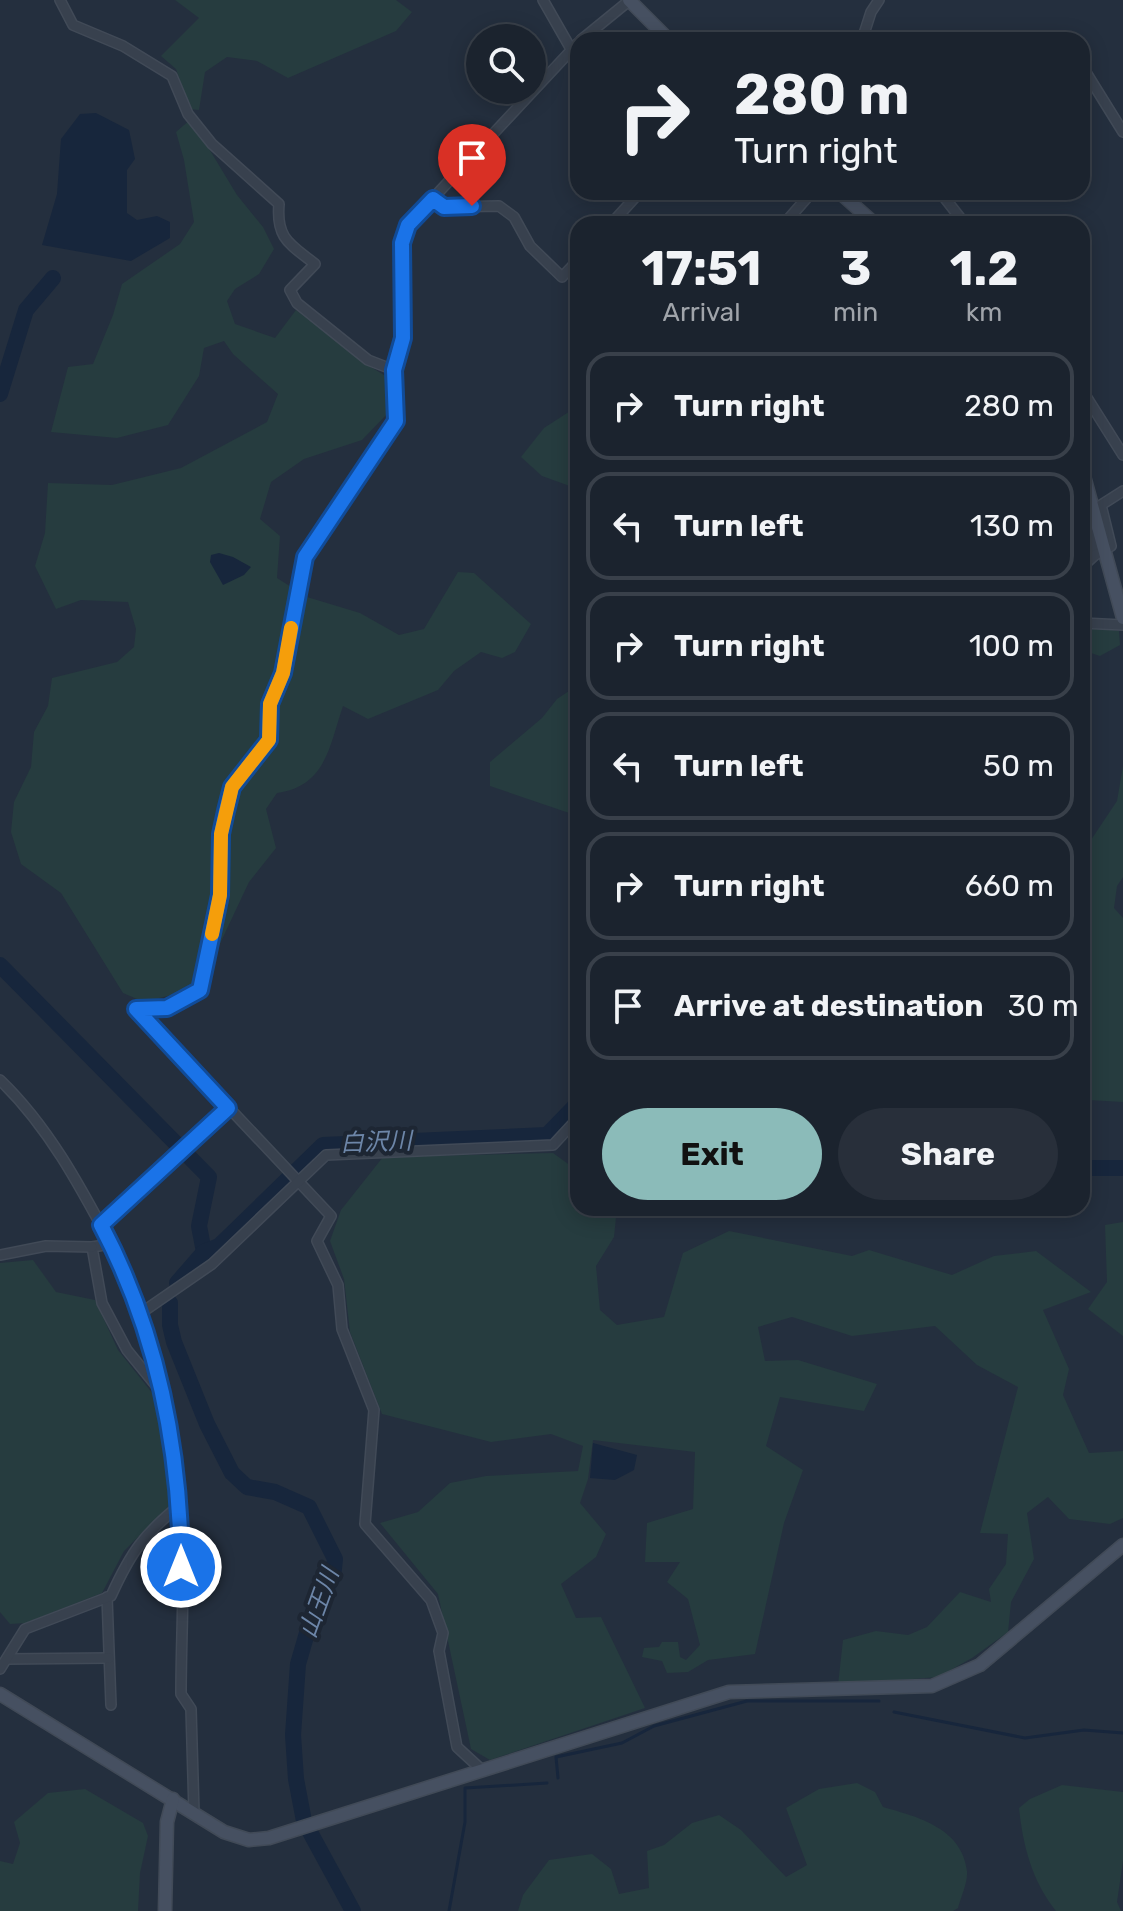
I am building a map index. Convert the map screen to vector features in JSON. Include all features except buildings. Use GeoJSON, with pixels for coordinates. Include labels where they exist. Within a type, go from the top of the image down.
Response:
{"type":"FeatureCollection","features":[{"type":"Feature","properties":{"kind":"street"},"geometry":{"type":"LineString","coordinates":[[60,0],[73,25],[123,46],[172,76],[188,114],[212,144],[279,204],[277,217],[282,238],[315,264],[290,290],[297,303],[368,360],[394,370]]}},
{"type":"Feature","properties":{"kind":"street"},"geometry":{"type":"LineString","coordinates":[[543,0],[570,35]]}},
{"type":"Feature","properties":{"kind":"street"},"geometry":{"type":"LineString","coordinates":[[591,32],[629,0],[661,32]]}},
{"type":"Feature","properties":{"kind":"street"},"geometry":{"type":"LineString","coordinates":[[865,32],[879,0]]}},
{"type":"Feature","properties":{"kind":"street"},"geometry":{"type":"LineString","coordinates":[[483,1771],[457,1747],[439,1651],[443,1633],[431,1600],[365,1524],[374,1410],[342,1329],[338,1285],[317,1241],[331,1216],[298,1185],[136,1009],[167,1008],[200,990],[220,895],[221,834],[232,787],[269,740],[270,704],[283,673],[305,557],[396,421],[394,370],[403,338],[402,243],[408,225],[570,52]]}},
{"type":"Feature","properties":{"kind":"street"},"geometry":{"type":"LineString","coordinates":[[1090,79],[1123,132]]}},
{"type":"Feature","properties":{"kind":"street"},"geometry":{"type":"LineString","coordinates":[[433,199],[444,207],[499,206],[514,217],[530,246],[562,277],[570,268]]}},
{"type":"Feature","properties":{"kind":"street"},"geometry":{"type":"LineString","coordinates":[[618,216],[633,200]]}},
{"type":"Feature","properties":{"kind":"street"},"geometry":{"type":"LineString","coordinates":[[791,216],[805,200]]}},
{"type":"Feature","properties":{"kind":"street"},"geometry":{"type":"LineString","coordinates":[[848,200],[866,216]]}},
{"type":"Feature","properties":{"kind":"street"},"geometry":{"type":"LineString","coordinates":[[946,200],[959,216]]}},
{"type":"Feature","properties":{"kind":"street"},"geometry":{"type":"LineString","coordinates":[[1090,403],[1123,455]]}},
{"type":"Feature","properties":{"kind":"street"},"geometry":{"type":"LineString","coordinates":[[1090,560],[1111,546],[1101,505],[1123,491]]}},
{"type":"Feature","properties":{"kind":"street"},"geometry":{"type":"LineString","coordinates":[[1090,506],[1100,552],[1121,604],[1123,618]]}},
{"type":"Feature","properties":{"kind":"street"},"geometry":{"type":"LineString","coordinates":[[1090,534],[1100,552]]}},
{"type":"Feature","properties":{"kind":"street"},"geometry":{"type":"LineString","coordinates":[[1090,623],[1123,625]]}},
{"type":"Feature","properties":{"kind":"street"},"geometry":{"type":"LineString","coordinates":[[0,1080],[16,1095],[70,1168],[111,1244],[141,1313],[163,1395],[181,1504],[181,1694],[191,1709],[194,1812]]}},
{"type":"Feature","properties":{"kind":"street"},"geometry":{"type":"LineString","coordinates":[[101,1225],[228,1108]]}},
{"type":"Feature","properties":{"kind":"street"},"geometry":{"type":"LineString","coordinates":[[141,1313],[212,1264],[326,1155],[553,1145],[570,1127]]}},
{"type":"Feature","properties":{"kind":"street"},"geometry":{"type":"LineString","coordinates":[[0,1255],[46,1246],[92,1247],[111,1244]]}},
{"type":"Feature","properties":{"kind":"street"},"geometry":{"type":"LineString","coordinates":[[92,1247],[102,1303],[127,1350],[163,1395]]}},
{"type":"Feature","properties":{"kind":"street"},"geometry":{"type":"LineString","coordinates":[[0,1669],[25,1629],[111,1596],[130,1555],[158,1523],[181,1504]]}},
{"type":"Feature","properties":{"kind":"street"},"geometry":{"type":"LineString","coordinates":[[0,1694],[224,1832],[239,1838],[269,1838],[298,1832],[729,1692],[932,1686],[980,1665],[1123,1545]]}},
{"type":"Feature","properties":{"kind":"street"},"geometry":{"type":"LineString","coordinates":[[107,1597],[111,1705]]}},
{"type":"Feature","properties":{"kind":"street"},"geometry":{"type":"LineString","coordinates":[[7,1659],[109,1658]]}},
{"type":"Feature","properties":{"kind":"street"},"geometry":{"type":"LineString","coordinates":[[165,1911],[167,1822],[173,1799]]}},
{"type":"Feature","properties":{"kind":"green space"},"geometry":{"type":"Polygon","coordinates":[[[175,0],[396,0],[412,12],[396,31],[288,78],[257,61],[227,57],[205,72],[199,110],[190,109],[176,69],[161,56],[199,18],[175,0]]]}},
{"type":"Feature","properties":{"kind":"green space"},"geometry":{"type":"Polygon","coordinates":[[[191,119],[237,195],[263,227],[274,249],[259,274],[235,289],[227,301],[235,324],[275,338],[296,310],[364,363],[389,378],[390,411],[362,440],[304,459],[271,482],[260,519],[280,536],[277,578],[307,597],[360,613],[399,635],[424,629],[458,572],[474,573],[531,624],[515,652],[502,658],[481,652],[454,671],[438,690],[368,719],[343,706],[329,750],[316,773],[293,789],[277,793],[266,809],[276,848],[249,882],[209,967],[183,992],[144,1002],[123,993],[61,893],[21,864],[11,832],[14,802],[31,767],[34,732],[48,706],[52,678],[117,662],[134,647],[136,629],[128,602],[81,600],[56,609],[35,566],[45,533],[48,483],[112,485],[181,468],[267,422],[278,394],[233,354],[224,341],[204,348],[199,376],[168,425],[117,438],[51,432],[68,367],[93,364],[122,284],[180,244],[194,222],[176,132],[191,119]]]}},
{"type":"Feature","properties":{"kind":"green space"},"geometry":{"type":"Polygon","coordinates":[[[570,411],[570,486],[542,476],[521,457],[544,428],[570,411]]]}},
{"type":"Feature","properties":{"kind":"green space"},"geometry":{"type":"Polygon","coordinates":[[[1090,627],[1119,631],[1120,645],[1100,656],[1090,653],[1090,627]]]}},
{"type":"Feature","properties":{"kind":"green space"},"geometry":{"type":"Polygon","coordinates":[[[570,690],[570,813],[490,786],[490,762],[542,718],[557,699],[570,690]]]}},
{"type":"Feature","properties":{"kind":"green space"},"geometry":{"type":"Polygon","coordinates":[[[1123,766],[1123,877],[1117,886],[1114,908],[1123,918],[1123,1102],[1090,1100],[1090,842],[1117,801],[1123,766]]]}},
{"type":"Feature","properties":{"kind":"green space"},"geometry":{"type":"Polygon","coordinates":[[[553,1153],[570,1165],[570,1216],[616,1216],[614,1237],[596,1266],[600,1310],[617,1325],[664,1317],[683,1253],[729,1231],[852,1256],[869,1250],[952,1275],[994,1256],[1036,1251],[1091,1292],[1043,1310],[1069,1369],[1063,1395],[1089,1453],[1123,1451],[1123,1518],[1110,1524],[1069,1519],[1048,1497],[1027,1513],[1034,1559],[1011,1602],[1008,1632],[972,1658],[938,1677],[838,1685],[843,1640],[876,1631],[908,1635],[927,1627],[960,1592],[991,1602],[989,1589],[1006,1564],[1008,1534],[980,1533],[1018,1387],[977,1365],[935,1326],[852,1336],[792,1317],[758,1327],[765,1361],[798,1360],[877,1384],[864,1411],[780,1397],[766,1446],[803,1470],[784,1523],[755,1654],[708,1660],[688,1672],[667,1673],[662,1661],[642,1657],[644,1648],[659,1647],[662,1642],[678,1642],[680,1657],[686,1660],[700,1645],[688,1599],[667,1582],[680,1562],[645,1562],[647,1523],[693,1509],[695,1452],[593,1440],[588,1479],[580,1503],[606,1534],[596,1557],[561,1584],[576,1618],[601,1617],[645,1708],[490,1760],[471,1749],[438,1594],[380,1523],[418,1512],[450,1483],[486,1476],[578,1471],[583,1446],[551,1434],[491,1442],[382,1414],[350,1332],[344,1279],[330,1241],[341,1210],[383,1157],[553,1153]]]}},
{"type":"Feature","properties":{"kind":"green space"},"geometry":{"type":"Polygon","coordinates":[[[1123,1222],[1123,1336],[1088,1309],[1107,1282],[1105,1225],[1123,1222]]]}},
{"type":"Feature","properties":{"kind":"green space"},"geometry":{"type":"Polygon","coordinates":[[[33,1260],[56,1292],[95,1300],[118,1350],[157,1399],[174,1501],[124,1551],[102,1593],[26,1623],[10,1624],[0,1612],[0,1263],[33,1260]]]}},
{"type":"Feature","properties":{"kind":"green space"},"geometry":{"type":"Polygon","coordinates":[[[857,1783],[875,1792],[883,1807],[924,1820],[957,1844],[967,1871],[958,1908],[953,1911],[518,1911],[523,1895],[549,1860],[592,1854],[611,1869],[619,1894],[649,1888],[647,1851],[664,1845],[692,1823],[719,1815],[741,1830],[786,1877],[807,1865],[786,1808],[819,1789],[857,1783]]]}},
{"type":"Feature","properties":{"kind":"green space"},"geometry":{"type":"Polygon","coordinates":[[[1062,1785],[1123,1792],[1123,1861],[1117,1902],[1121,1911],[1056,1911],[1041,1888],[1026,1849],[1019,1808],[1030,1799],[1062,1785]]]}},
{"type":"Feature","properties":{"kind":"green space"},"geometry":{"type":"Polygon","coordinates":[[[85,1789],[143,1823],[148,1836],[140,1873],[138,1911],[0,1911],[0,1861],[13,1864],[20,1843],[14,1822],[48,1793],[85,1789]]]}},
{"type":"Feature","properties":{"kind":"water"},"geometry":{"type":"Polygon","coordinates":[[[96,113],[129,130],[135,159],[127,170],[127,213],[137,220],[157,216],[170,222],[170,238],[131,261],[42,245],[57,194],[61,139],[80,114],[96,113]]]}},
{"type":"Feature","properties":{"kind":"water"},"geometry":{"type":"Polygon","coordinates":[[[219,553],[251,567],[244,575],[223,585],[210,562],[211,555],[219,553]]]}},
{"type":"Feature","properties":{"kind":"water"},"geometry":{"type":"Polygon","coordinates":[[[593,1443],[637,1455],[634,1470],[615,1480],[590,1478],[593,1443]]]}},
{"type":"Feature","properties":{"kind":"waterway","name":"山王川"},"geometry":{"type":"LineString","coordinates":[[0,394],[26,310],[53,278]]}},
{"type":"Feature","properties":{"kind":"waterway","name":"山王川"},"geometry":{"type":"LineString","coordinates":[[0,965],[209,1177],[199,1226],[204,1252]]}},
{"type":"Feature","properties":{"kind":"waterway","name":"白沢川"},"geometry":{"type":"LineString","coordinates":[[177,1283],[204,1252],[219,1246],[323,1145],[547,1135],[570,1111]]}},
{"type":"Feature","properties":{"kind":"waterway","name":"白沢川"},"geometry":{"type":"LineString","coordinates":[[1090,1168],[1123,1168]]}},
{"type":"Feature","properties":{"kind":"waterway","name":"山王川"},"geometry":{"type":"LineString","coordinates":[[170,1303],[174,1342],[207,1424],[232,1473],[247,1487],[275,1492],[309,1507],[335,1559],[333,1577],[314,1609],[298,1664],[293,1735],[296,1779],[304,1821],[353,1911]]}},
{"type":"Feature","properties":{"kind":"waterway"},"geometry":{"type":"LineString","coordinates":[[558,1778],[556,1757],[622,1743],[654,1726],[747,1701],[879,1701]]}},
{"type":"Feature","properties":{"kind":"waterway"},"geometry":{"type":"LineString","coordinates":[[894,1712],[1025,1738],[1084,1730],[1123,1733]]}},
{"type":"Feature","properties":{"kind":"waterway"},"geometry":{"type":"LineString","coordinates":[[449,1911],[465,1822],[465,1788],[547,1783]]}},
{"type":"Feature","properties":{"kind":"slow traffic"},"geometry":{"type":"LineString","coordinates":[[212,934],[220,895],[221,834],[232,787],[269,740],[270,704],[283,673],[291,628]]}},
{"type":"Feature","properties":{"kind":"route"},"geometry":{"type":"LineString","coordinates":[[181,1567],[181,1504],[162,1384],[141,1313],[101,1225],[228,1108],[136,1009],[167,1008],[200,990],[220,895],[221,834],[226,811],[232,787],[269,740],[270,704],[283,673],[305,557],[396,421],[394,370],[403,338],[402,243],[408,225],[433,199],[444,207],[472,206]]}}]}
